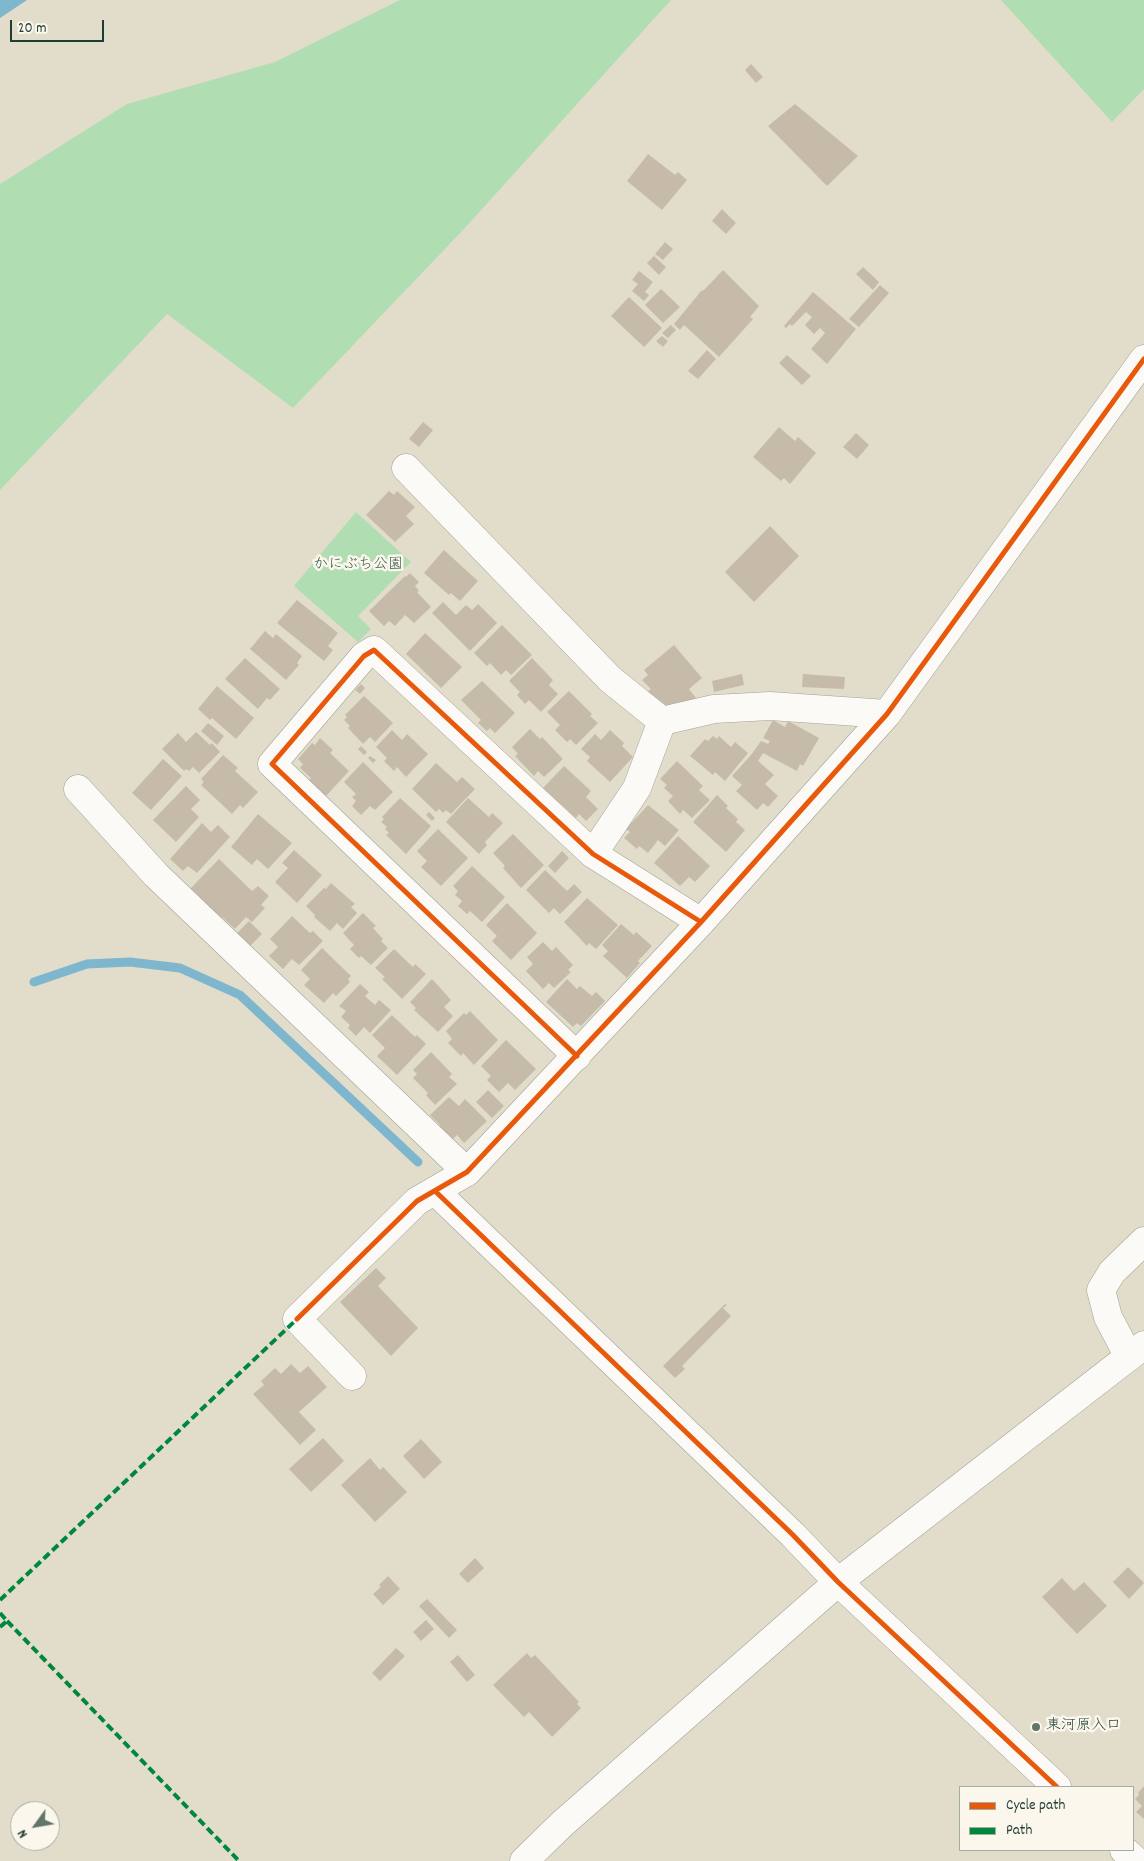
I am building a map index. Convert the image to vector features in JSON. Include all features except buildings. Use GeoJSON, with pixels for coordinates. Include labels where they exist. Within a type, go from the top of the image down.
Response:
{"type":"FeatureCollection","features":[{"type":"Feature","properties":{"kind":"street"},"geometry":{"type":"LineString","coordinates":[[352,1376],[297,1320],[417,1201],[467,1172],[702,922],[887,714],[1140,375]]}},
{"type":"Feature","properties":{"kind":"street"},"geometry":{"type":"LineString","coordinates":[[406,468],[438,518],[610,679],[662,721]]}},
{"type":"Feature","properties":{"kind":"street"},"geometry":{"type":"LineString","coordinates":[[577,1056],[272,764],[364,656],[374,650],[593,854],[702,922]]}},
{"type":"Feature","properties":{"kind":"street"},"geometry":{"type":"LineString","coordinates":[[662,721],[714,709],[770,706],[887,714]]}},
{"type":"Feature","properties":{"kind":"street"},"geometry":{"type":"LineString","coordinates":[[593,854],[637,788],[662,721]]}},
{"type":"Feature","properties":{"kind":"street"},"geometry":{"type":"LineString","coordinates":[[78,789],[156,875],[467,1172]]}},
{"type":"Feature","properties":{"kind":"street"},"geometry":{"type":"LineString","coordinates":[[434,1192],[792,1534],[838,1582],[1057,1786]]}},
{"type":"Feature","properties":{"kind":"street"},"geometry":{"type":"LineString","coordinates":[[524,1861],[570,1818],[838,1582],[1136,1351],[1108,1317],[1101,1290],[1112,1272],[1144,1241]]}},
{"type":"Feature","properties":{"kind":"street"},"geometry":{"type":"LineString","coordinates":[[1125,1851],[1136,1861]]}},
{"type":"Feature","properties":{"kind":"green space"},"geometry":{"type":"Polygon","coordinates":[[[400,0],[671,0],[464,229],[293,408],[167,314],[0,490],[0,184],[127,104],[275,62],[400,0]]]}},
{"type":"Feature","properties":{"kind":"green space"},"geometry":{"type":"Polygon","coordinates":[[[1001,0],[1144,0],[1144,89],[1112,122],[1001,0]]]}},
{"type":"Feature","properties":{"kind":"green space","name":"かにぶち公園"},"geometry":{"type":"Polygon","coordinates":[[[356,512],[411,562],[358,616],[371,629],[358,642],[294,586],[356,512]]]}},
{"type":"Feature","properties":{"kind":"water"},"geometry":{"type":"Polygon","coordinates":[[[0,0],[27,0],[0,18],[0,0]]]}},
{"type":"Feature","properties":{"kind":"waterway"},"geometry":{"type":"LineString","coordinates":[[34,982],[87,964],[130,962],[180,968],[240,995],[418,1162]]}},
{"type":"Feature","properties":{"kind":"marked path"},"geometry":{"type":"LineString","coordinates":[[0,1600],[297,1319]]}},
{"type":"Feature","properties":{"kind":"marked path"},"geometry":{"type":"LineString","coordinates":[[0,1613],[7,1621],[0,1627]]}},
{"type":"Feature","properties":{"kind":"marked path"},"geometry":{"type":"LineString","coordinates":[[7,1621],[239,1861]]}},
{"type":"Feature","properties":{"kind":"cycle path"},"geometry":{"type":"LineString","coordinates":[[297,1319],[417,1201],[467,1172],[701,922],[887,714],[1144,359]]}},
{"type":"Feature","properties":{"kind":"cycle path"},"geometry":{"type":"LineString","coordinates":[[577,1056],[272,764],[364,656],[374,650],[593,854],[701,922]]}},
{"type":"Feature","properties":{"kind":"cycle path"},"geometry":{"type":"LineString","coordinates":[[435,1191],[792,1534],[838,1582],[1056,1786]]}},
{"type":"Feature","properties":{"kind":"place","name":"東河原入口"},"geometry":{"type":"Point","coordinates":[1036,1727]}}]}
